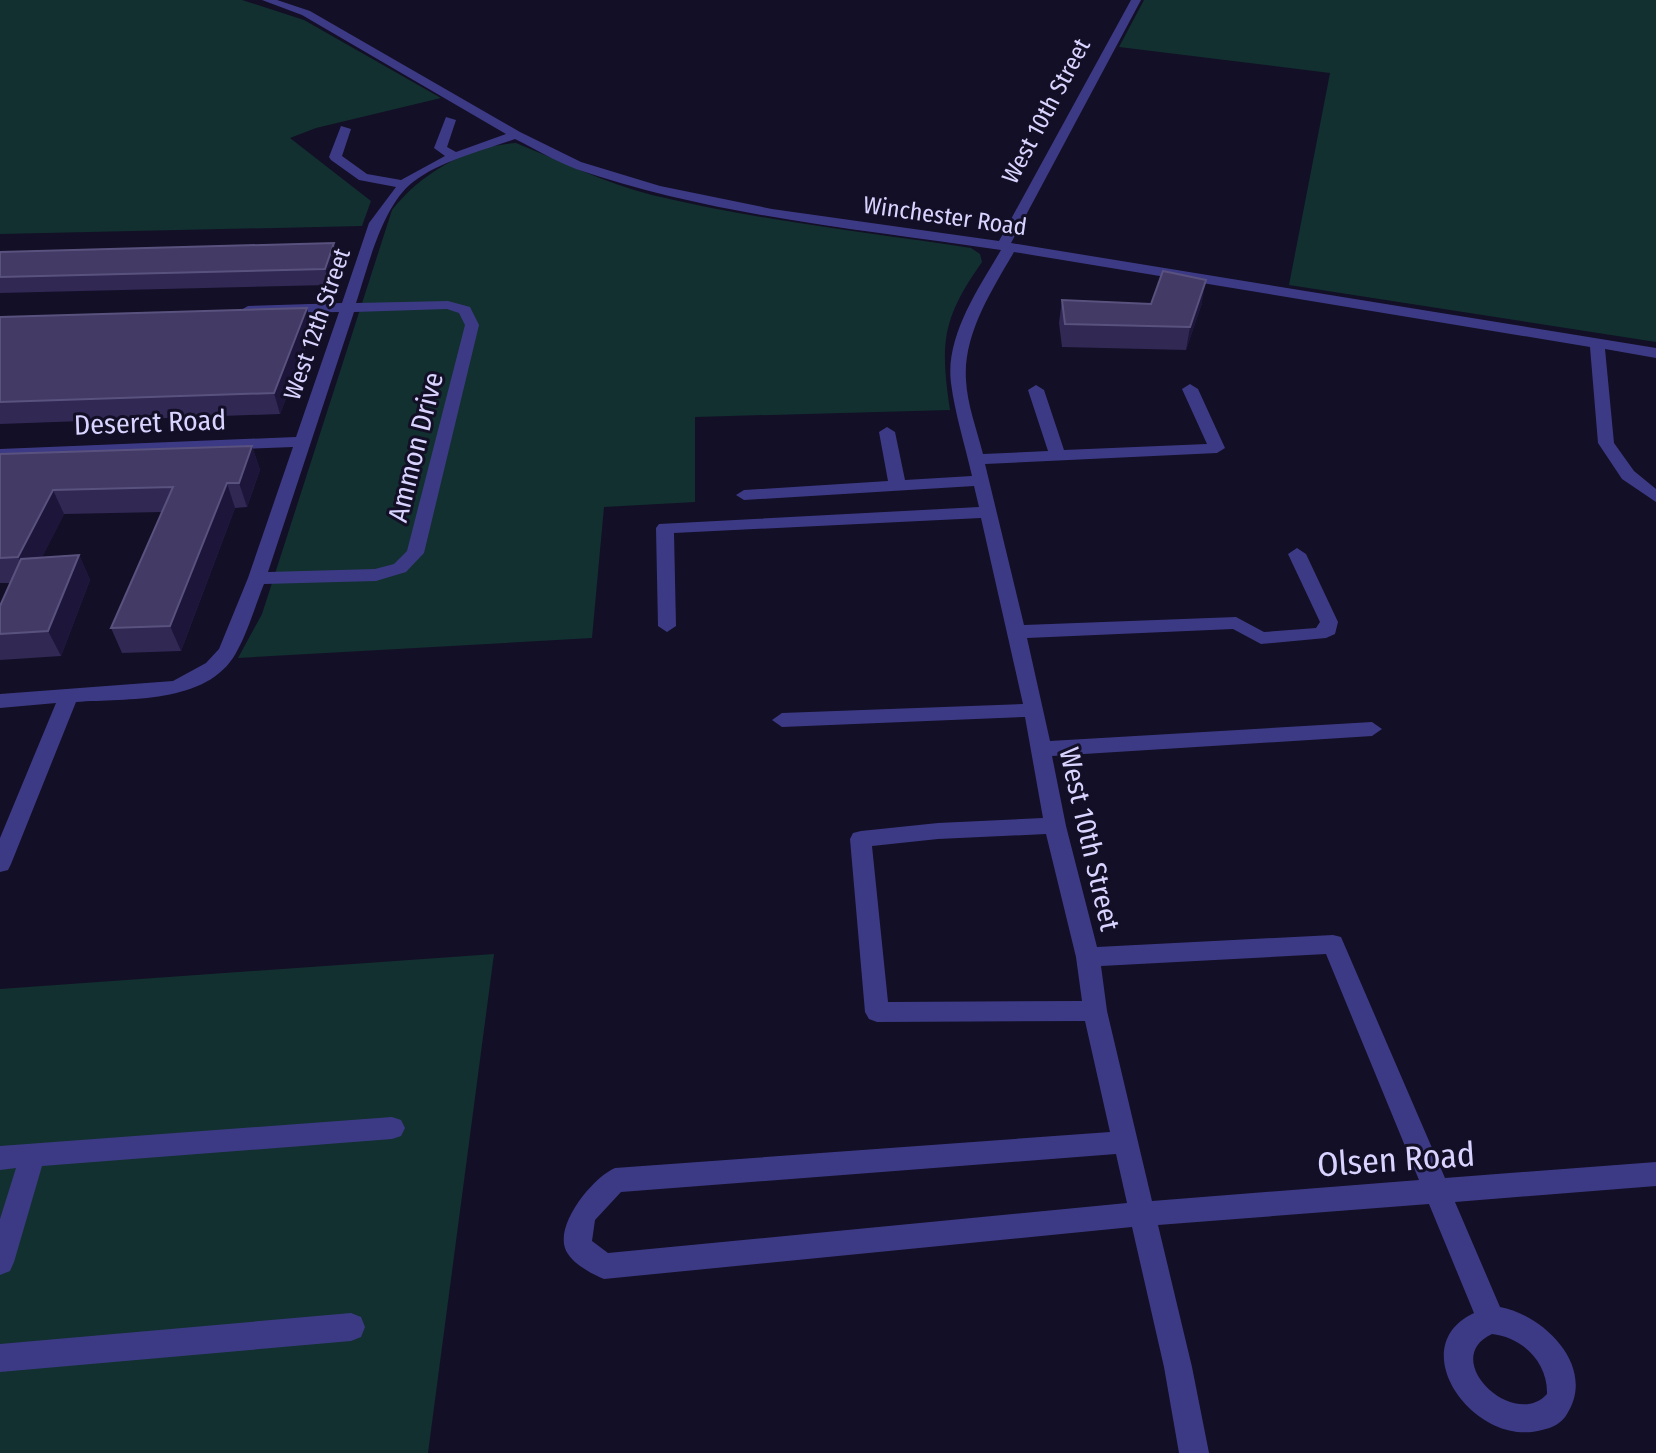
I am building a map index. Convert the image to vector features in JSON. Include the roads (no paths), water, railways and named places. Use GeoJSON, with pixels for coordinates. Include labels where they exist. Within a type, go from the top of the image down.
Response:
{"type":"FeatureCollection","features":[{"type":"Feature","properties":{"kind":"street","name":"Winchester Road"},"geometry":{"type":"LineString","coordinates":[[267,0],[306,13],[516,135],[577,165],[657,189],[772,213],[1006,247],[1656,353]]}},
{"type":"Feature","properties":{"kind":"street","name":"West 10th Street"},"geometry":{"type":"LineString","coordinates":[[1131,1],[968,319],[958,358],[958,381],[1034,710],[1055,826],[1088,957],[1095,1011],[1194,1453]]}},
{"type":"Feature","properties":{"kind":"street"},"geometry":{"type":"LineString","coordinates":[[450,120],[440,148],[455,156]]}},
{"type":"Feature","properties":{"kind":"street"},"geometry":{"type":"LineString","coordinates":[[345,129],[335,157],[363,177],[402,184]]}},
{"type":"Feature","properties":{"kind":"street","name":"West 12th Street"},"geometry":{"type":"LineString","coordinates":[[0,701],[177,687],[197,679],[227,652],[257,578],[376,223],[402,184],[424,170],[516,135]]}},
{"type":"Feature","properties":{"kind":"street","name":"Ammon Drive"},"geometry":{"type":"LineString","coordinates":[[237,311],[448,305],[465,310],[472,325],[415,553],[400,568],[376,575],[257,578]]}},
{"type":"Feature","properties":{"kind":"street"},"geometry":{"type":"LineString","coordinates":[[1597,343],[1606,443],[1628,475],[1656,497]]}},
{"type":"Feature","properties":{"kind":"street"},"geometry":{"type":"LineString","coordinates":[[744,495],[897,484],[1058,455],[1217,448],[1190,389]]}},
{"type":"Feature","properties":{"kind":"street"},"geometry":{"type":"LineString","coordinates":[[1036,390],[1058,455]]}},
{"type":"Feature","properties":{"kind":"street"},"geometry":{"type":"LineString","coordinates":[[887,432],[897,484]]}},
{"type":"Feature","properties":{"kind":"street","name":"Deseret Road"},"geometry":{"type":"LineString","coordinates":[[0,454],[302,442]]}},
{"type":"Feature","properties":{"kind":"street"},"geometry":{"type":"LineString","coordinates":[[667,626],[665,528],[989,512]]}},
{"type":"Feature","properties":{"kind":"street"},"geometry":{"type":"LineString","coordinates":[[1016,632],[1236,623],[1261,638],[1319,634],[1328,630],[1329,622],[1297,554]]}},
{"type":"Feature","properties":{"kind":"street"},"geometry":{"type":"LineString","coordinates":[[0,864],[68,697]]}},
{"type":"Feature","properties":{"kind":"street"},"geometry":{"type":"LineString","coordinates":[[782,720],[1034,710]]}},
{"type":"Feature","properties":{"kind":"street"},"geometry":{"type":"LineString","coordinates":[[1041,749],[1372,729]]}},
{"type":"Feature","properties":{"kind":"street"},"geometry":{"type":"LineString","coordinates":[[1055,826],[938,831],[861,839],[877,1012],[1095,1011]]}},
{"type":"Feature","properties":{"kind":"street"},"geometry":{"type":"LineString","coordinates":[[1088,957],[1333,944],[1491,1320]]}},
{"type":"Feature","properties":{"kind":"street"},"geometry":{"type":"LineString","coordinates":[[0,1158],[392,1128]]}},
{"type":"Feature","properties":{"kind":"street","name":"Olsen Road"},"geometry":{"type":"LineString","coordinates":[[1125,1142],[615,1180],[583,1215],[578,1246],[604,1266],[1142,1214],[1656,1174]]}},
{"type":"Feature","properties":{"kind":"street"},"geometry":{"type":"LineString","coordinates":[[0,1262],[33,1155]]}},
{"type":"Feature","properties":{"kind":"street"},"geometry":{"type":"LineString","coordinates":[[0,1358],[351,1327]]}}]}
